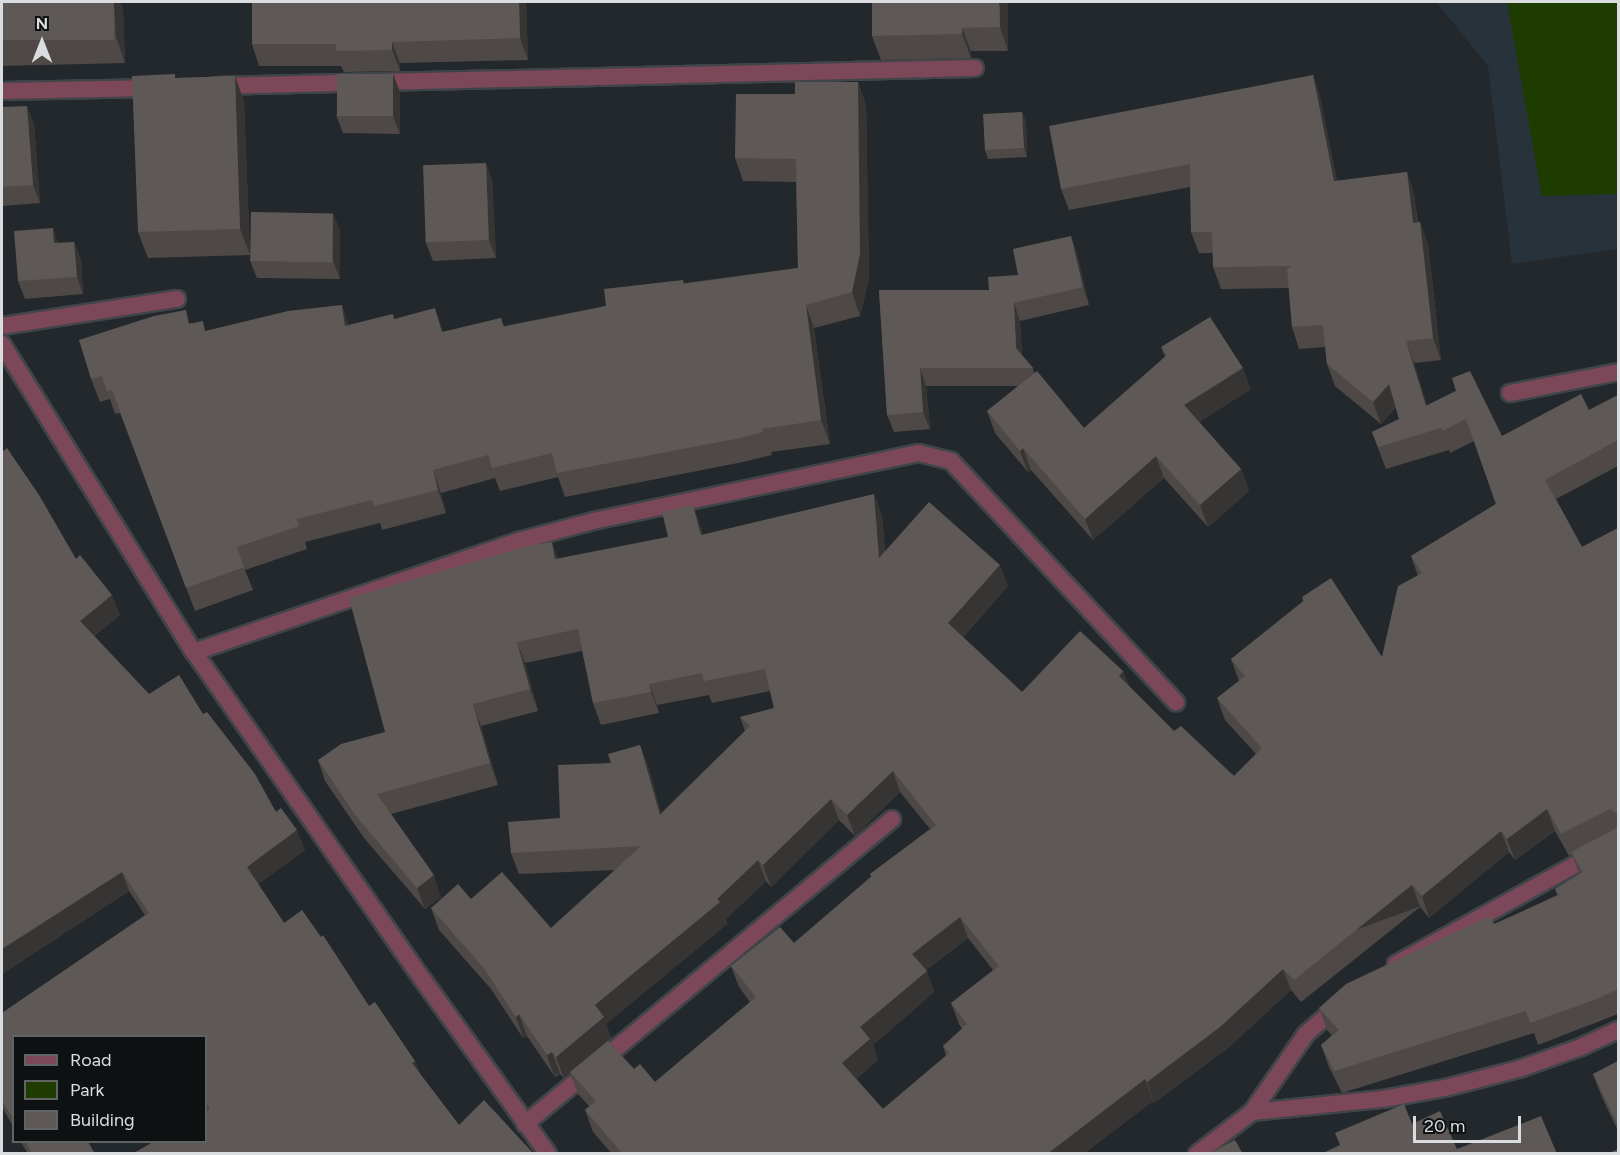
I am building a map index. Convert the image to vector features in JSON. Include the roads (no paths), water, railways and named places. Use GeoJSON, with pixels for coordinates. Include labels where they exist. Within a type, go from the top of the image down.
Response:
{"type":"FeatureCollection","features":[{"type":"Feature","properties":{"kind":"street"},"geometry":{"type":"LineString","coordinates":[[203,87],[975,68]]}},
{"type":"Feature","properties":{"kind":"street"},"geometry":{"type":"LineString","coordinates":[[2,92],[168,87]]}},
{"type":"Feature","properties":{"kind":"street"},"geometry":{"type":"LineString","coordinates":[[2,326],[177,299]]}},
{"type":"Feature","properties":{"kind":"street"},"geometry":{"type":"LineString","coordinates":[[2,344],[194,652],[548,1154]]}},
{"type":"Feature","properties":{"kind":"street"},"geometry":{"type":"LineString","coordinates":[[1510,393],[1618,372]]}},
{"type":"Feature","properties":{"kind":"street"},"geometry":{"type":"LineString","coordinates":[[194,652],[519,542],[593,520],[919,453],[951,461],[1176,702]]}},
{"type":"Feature","properties":{"kind":"street"},"geometry":{"type":"LineString","coordinates":[[525,1124],[892,819]]}},
{"type":"Feature","properties":{"kind":"street"},"geometry":{"type":"LineString","coordinates":[[1383,972],[1418,949],[1618,841]]}},
{"type":"Feature","properties":{"kind":"street"},"geometry":{"type":"LineString","coordinates":[[1197,1154],[1252,1112],[1306,1034],[1348,997]]}},
{"type":"Feature","properties":{"kind":"street"},"geometry":{"type":"LineString","coordinates":[[1252,1112],[1383,1099],[1445,1088],[1519,1069],[1581,1047],[1618,1030]]}}]}
